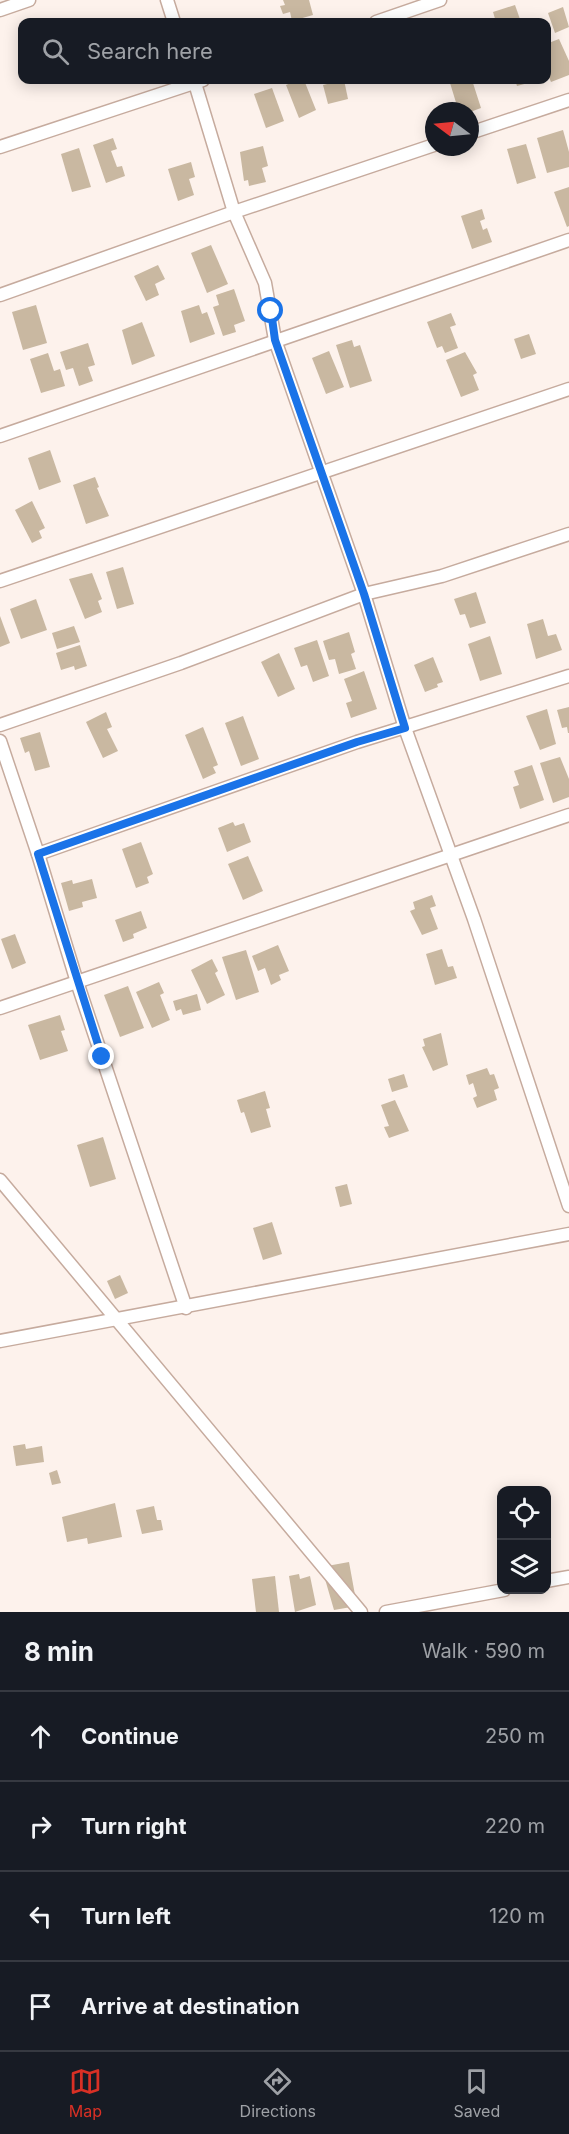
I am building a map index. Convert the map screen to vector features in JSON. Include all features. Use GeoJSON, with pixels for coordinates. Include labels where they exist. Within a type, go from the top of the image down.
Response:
{"type":"FeatureCollection","features":[{"type":"Feature","properties":{"kind":"street"},"geometry":{"type":"LineString","coordinates":[[0,10],[29,0]]}},
{"type":"Feature","properties":{"kind":"street"},"geometry":{"type":"LineString","coordinates":[[166,0],[173,18]]}},
{"type":"Feature","properties":{"kind":"street"},"geometry":{"type":"LineString","coordinates":[[388,18],[440,0]]}},
{"type":"Feature","properties":{"kind":"street"},"geometry":{"type":"LineString","coordinates":[[0,147],[186,84]]}},
{"type":"Feature","properties":{"kind":"street"},"geometry":{"type":"LineString","coordinates":[[199,84],[234,212],[265,283],[275,340],[320,474],[364,594],[405,728],[474,919],[569,1206]]}},
{"type":"Feature","properties":{"kind":"street"},"geometry":{"type":"LineString","coordinates":[[479,130],[569,100]]}},
{"type":"Feature","properties":{"kind":"street"},"geometry":{"type":"LineString","coordinates":[[0,295],[234,212],[425,148]]}},
{"type":"Feature","properties":{"kind":"street"},"geometry":{"type":"LineString","coordinates":[[0,436],[569,240]]}},
{"type":"Feature","properties":{"kind":"street"},"geometry":{"type":"LineString","coordinates":[[0,580],[569,389]]}},
{"type":"Feature","properties":{"kind":"street"},"geometry":{"type":"LineString","coordinates":[[0,725],[181,663],[364,594],[442,576],[569,534]]}},
{"type":"Feature","properties":{"kind":"street"},"geometry":{"type":"LineString","coordinates":[[38,854],[357,742],[569,676]]}},
{"type":"Feature","properties":{"kind":"street"},"geometry":{"type":"LineString","coordinates":[[0,741],[38,854],[77,982],[186,1308]]}},
{"type":"Feature","properties":{"kind":"street"},"geometry":{"type":"LineString","coordinates":[[0,1008],[569,815]]}},
{"type":"Feature","properties":{"kind":"street"},"geometry":{"type":"LineString","coordinates":[[0,1180],[114,1320],[361,1612]]}},
{"type":"Feature","properties":{"kind":"street"},"geometry":{"type":"LineString","coordinates":[[0,1341],[186,1308],[569,1234]]}},
{"type":"Feature","properties":{"kind":"street"},"geometry":{"type":"LineString","coordinates":[[551,1580],[569,1577]]}},
{"type":"Feature","properties":{"kind":"street"},"geometry":{"type":"LineString","coordinates":[[386,1612],[497,1591]]}},
{"type":"Feature","properties":{"kind":"building"},"geometry":{"type":"Polygon","coordinates":[[[283,0],[309,0],[313,15],[291,18],[290,12],[283,14],[280,6],[285,5],[283,0]]]}},
{"type":"Feature","properties":{"kind":"building"},"geometry":{"type":"Polygon","coordinates":[[[515,5],[520,18],[495,18],[493,12],[515,5]]]}},
{"type":"Feature","properties":{"kind":"building"},"geometry":{"type":"Polygon","coordinates":[[[563,7],[569,27],[555,33],[548,13],[563,7]]]}},
{"type":"Feature","properties":{"kind":"building"},"geometry":{"type":"Polygon","coordinates":[[[559,39],[569,61],[569,75],[551,82],[551,42],[559,39]]]}},
{"type":"Feature","properties":{"kind":"building"},"geometry":{"type":"Polygon","coordinates":[[[306,84],[316,110],[299,118],[286,85],[306,84]]]}},
{"type":"Feature","properties":{"kind":"building"},"geometry":{"type":"Polygon","coordinates":[[[345,84],[348,99],[328,104],[323,85],[345,84]]]}},
{"type":"Feature","properties":{"kind":"building"},"geometry":{"type":"Polygon","coordinates":[[[450,84],[473,84],[481,108],[479,109],[479,102],[456,102],[450,84]]]}},
{"type":"Feature","properties":{"kind":"building"},"geometry":{"type":"Polygon","coordinates":[[[272,88],[284,121],[266,128],[254,94],[272,88]]]}},
{"type":"Feature","properties":{"kind":"building"},"geometry":{"type":"Polygon","coordinates":[[[563,130],[569,152],[569,167],[547,173],[537,138],[563,130]]]}},
{"type":"Feature","properties":{"kind":"building"},"geometry":{"type":"Polygon","coordinates":[[[113,138],[117,149],[111,151],[117,167],[122,166],[125,176],[106,183],[93,145],[113,138]]]}},
{"type":"Feature","properties":{"kind":"building"},"geometry":{"type":"Polygon","coordinates":[[[526,144],[536,178],[517,184],[507,149],[526,144]]]}},
{"type":"Feature","properties":{"kind":"building"},"geometry":{"type":"Polygon","coordinates":[[[263,146],[268,166],[262,168],[266,182],[249,186],[248,180],[244,181],[240,152],[263,146]]]}},
{"type":"Feature","properties":{"kind":"building"},"geometry":{"type":"Polygon","coordinates":[[[79,148],[91,187],[72,192],[61,154],[79,148]]]}},
{"type":"Feature","properties":{"kind":"building"},"geometry":{"type":"Polygon","coordinates":[[[191,162],[195,177],[189,179],[194,195],[178,201],[168,169],[191,162]]]}},
{"type":"Feature","properties":{"kind":"building"},"geometry":{"type":"Polygon","coordinates":[[[569,187],[569,226],[567,227],[554,192],[569,187]]]}},
{"type":"Feature","properties":{"kind":"building"},"geometry":{"type":"Polygon","coordinates":[[[482,209],[485,219],[480,221],[483,230],[487,228],[492,242],[472,249],[461,216],[482,209]]]}},
{"type":"Feature","properties":{"kind":"building"},"geometry":{"type":"Polygon","coordinates":[[[211,245],[228,284],[207,293],[191,253],[211,245]]]}},
{"type":"Feature","properties":{"kind":"building"},"geometry":{"type":"Polygon","coordinates":[[[158,265],[165,279],[155,284],[159,295],[146,301],[134,276],[158,265]]]}},
{"type":"Feature","properties":{"kind":"building"},"geometry":{"type":"Polygon","coordinates":[[[234,289],[245,321],[234,325],[236,332],[223,336],[213,307],[219,305],[216,295],[234,289]]]}},
{"type":"Feature","properties":{"kind":"building"},"geometry":{"type":"Polygon","coordinates":[[[36,305],[47,343],[23,350],[12,312],[36,305]]]}},
{"type":"Feature","properties":{"kind":"building"},"geometry":{"type":"Polygon","coordinates":[[[199,305],[202,314],[207,312],[215,334],[190,343],[181,311],[199,305]]]}},
{"type":"Feature","properties":{"kind":"building"},"geometry":{"type":"Polygon","coordinates":[[[451,313],[456,325],[450,327],[458,348],[445,353],[442,346],[437,348],[427,322],[451,313]]]}},
{"type":"Feature","properties":{"kind":"building"},"geometry":{"type":"Polygon","coordinates":[[[142,322],[155,356],[132,365],[122,330],[142,322]]]}},
{"type":"Feature","properties":{"kind":"building"},"geometry":{"type":"Polygon","coordinates":[[[529,334],[536,354],[521,359],[514,339],[529,334]]]}},
{"type":"Feature","properties":{"kind":"building"},"geometry":{"type":"Polygon","coordinates":[[[352,340],[354,347],[360,345],[372,381],[350,388],[336,345],[352,340]]]}},
{"type":"Feature","properties":{"kind":"building"},"geometry":{"type":"Polygon","coordinates":[[[88,343],[95,365],[88,367],[93,381],[79,386],[73,368],[66,370],[60,352],[88,343]]]}},
{"type":"Feature","properties":{"kind":"building"},"geometry":{"type":"Polygon","coordinates":[[[329,351],[344,387],[326,394],[312,358],[329,351]]]}},
{"type":"Feature","properties":{"kind":"building"},"geometry":{"type":"Polygon","coordinates":[[[465,352],[477,373],[473,375],[479,390],[461,397],[446,360],[465,352]]]}},
{"type":"Feature","properties":{"kind":"building"},"geometry":{"type":"Polygon","coordinates":[[[48,353],[54,371],[60,369],[65,386],[41,393],[30,359],[48,353]]]}},
{"type":"Feature","properties":{"kind":"building"},"geometry":{"type":"Polygon","coordinates":[[[50,450],[61,482],[39,490],[28,458],[50,450]]]}},
{"type":"Feature","properties":{"kind":"building"},"geometry":{"type":"Polygon","coordinates":[[[95,477],[99,487],[97,488],[109,516],[86,524],[73,485],[95,477]]]}},
{"type":"Feature","properties":{"kind":"building"},"geometry":{"type":"Polygon","coordinates":[[[32,501],[45,528],[39,531],[42,538],[32,543],[15,510],[32,501]]]}},
{"type":"Feature","properties":{"kind":"building"},"geometry":{"type":"Polygon","coordinates":[[[123,567],[134,604],[117,609],[106,572],[123,567]]]}},
{"type":"Feature","properties":{"kind":"building"},"geometry":{"type":"Polygon","coordinates":[[[92,573],[102,599],[98,601],[102,612],[85,619],[69,579],[92,573]]]}},
{"type":"Feature","properties":{"kind":"building"},"geometry":{"type":"Polygon","coordinates":[[[476,592],[486,623],[470,628],[465,614],[460,615],[454,599],[476,592]]]}},
{"type":"Feature","properties":{"kind":"building"},"geometry":{"type":"Polygon","coordinates":[[[36,599],[47,630],[21,639],[10,609],[36,599]]]}},
{"type":"Feature","properties":{"kind":"building"},"geometry":{"type":"Polygon","coordinates":[[[0,616],[10,643],[0,647],[0,616]]]}},
{"type":"Feature","properties":{"kind":"building"},"geometry":{"type":"Polygon","coordinates":[[[543,619],[548,636],[556,634],[562,650],[536,659],[527,624],[543,619]]]}},
{"type":"Feature","properties":{"kind":"building"},"geometry":{"type":"Polygon","coordinates":[[[74,626],[80,642],[57,649],[52,633],[74,626]]]}},
{"type":"Feature","properties":{"kind":"building"},"geometry":{"type":"Polygon","coordinates":[[[349,632],[355,652],[351,654],[356,669],[339,674],[335,659],[329,660],[323,641],[349,632]]]}},
{"type":"Feature","properties":{"kind":"building"},"geometry":{"type":"Polygon","coordinates":[[[490,636],[502,674],[480,681],[468,644],[490,636]]]}},
{"type":"Feature","properties":{"kind":"building"},"geometry":{"type":"Polygon","coordinates":[[[317,640],[329,676],[313,682],[307,665],[301,667],[294,648],[317,640]]]}},
{"type":"Feature","properties":{"kind":"building"},"geometry":{"type":"Polygon","coordinates":[[[80,645],[87,666],[75,670],[74,666],[61,670],[56,653],[80,645]]]}},
{"type":"Feature","properties":{"kind":"building"},"geometry":{"type":"Polygon","coordinates":[[[279,653],[295,689],[278,697],[261,662],[279,653]]]}},
{"type":"Feature","properties":{"kind":"building"},"geometry":{"type":"Polygon","coordinates":[[[433,657],[443,682],[437,684],[438,687],[425,692],[414,665],[433,657]]]}},
{"type":"Feature","properties":{"kind":"building"},"geometry":{"type":"Polygon","coordinates":[[[364,671],[377,709],[351,718],[346,703],[352,701],[344,679],[364,671]]]}},
{"type":"Feature","properties":{"kind":"building"},"geometry":{"type":"Polygon","coordinates":[[[569,707],[568,733],[567,727],[562,728],[557,710],[569,707]]]}},
{"type":"Feature","properties":{"kind":"building"},"geometry":{"type":"Polygon","coordinates":[[[547,709],[556,744],[540,750],[526,716],[547,709]]]}},
{"type":"Feature","properties":{"kind":"building"},"geometry":{"type":"Polygon","coordinates":[[[106,712],[112,727],[107,729],[118,751],[103,758],[86,722],[106,712]]]}},
{"type":"Feature","properties":{"kind":"building"},"geometry":{"type":"Polygon","coordinates":[[[243,716],[259,759],[241,766],[225,723],[243,716]]]}},
{"type":"Feature","properties":{"kind":"building"},"geometry":{"type":"Polygon","coordinates":[[[203,727],[218,765],[213,767],[216,773],[203,779],[185,735],[203,727]]]}},
{"type":"Feature","properties":{"kind":"building"},"geometry":{"type":"Polygon","coordinates":[[[40,732],[50,767],[35,771],[29,751],[25,753],[20,738],[40,732]]]}},
{"type":"Feature","properties":{"kind":"building"},"geometry":{"type":"Polygon","coordinates":[[[560,757],[569,779],[569,797],[553,803],[540,763],[560,757]]]}},
{"type":"Feature","properties":{"kind":"building"},"geometry":{"type":"Polygon","coordinates":[[[532,765],[544,800],[520,809],[513,787],[519,785],[514,771],[532,765]]]}},
{"type":"Feature","properties":{"kind":"building"},"geometry":{"type":"Polygon","coordinates":[[[233,822],[235,826],[244,823],[251,842],[227,852],[218,828],[233,822]]]}},
{"type":"Feature","properties":{"kind":"building"},"geometry":{"type":"Polygon","coordinates":[[[141,842],[153,874],[147,877],[149,883],[136,888],[122,849],[141,842]]]}},
{"type":"Feature","properties":{"kind":"building"},"geometry":{"type":"Polygon","coordinates":[[[248,856],[263,891],[243,900],[228,864],[248,856]]]}},
{"type":"Feature","properties":{"kind":"building"},"geometry":{"type":"Polygon","coordinates":[[[92,879],[97,898],[82,902],[83,907],[69,911],[61,883],[72,880],[73,884],[92,879]]]}},
{"type":"Feature","properties":{"kind":"building"},"geometry":{"type":"Polygon","coordinates":[[[432,895],[436,906],[430,908],[438,929],[422,935],[410,911],[415,909],[413,902],[432,895]]]}},
{"type":"Feature","properties":{"kind":"building"},"geometry":{"type":"Polygon","coordinates":[[[141,911],[147,928],[133,934],[134,938],[123,942],[115,920],[141,911]]]}},
{"type":"Feature","properties":{"kind":"building"},"geometry":{"type":"Polygon","coordinates":[[[15,934],[26,963],[12,969],[1,939],[15,934]]]}},
{"type":"Feature","properties":{"kind":"building"},"geometry":{"type":"Polygon","coordinates":[[[278,945],[289,971],[279,975],[281,980],[271,985],[265,968],[258,971],[252,956],[278,945]]]}},
{"type":"Feature","properties":{"kind":"building"},"geometry":{"type":"Polygon","coordinates":[[[442,949],[448,967],[453,966],[457,978],[435,985],[426,954],[442,949]]]}},
{"type":"Feature","properties":{"kind":"building"},"geometry":{"type":"Polygon","coordinates":[[[246,950],[259,992],[236,1000],[222,957],[246,950]]]}},
{"type":"Feature","properties":{"kind":"building"},"geometry":{"type":"Polygon","coordinates":[[[212,959],[218,971],[215,973],[225,995],[207,1004],[191,970],[212,959]]]}},
{"type":"Feature","properties":{"kind":"building"},"geometry":{"type":"Polygon","coordinates":[[[159,982],[164,993],[160,995],[170,1020],[152,1028],[136,992],[159,982]]]}},
{"type":"Feature","properties":{"kind":"building"},"geometry":{"type":"Polygon","coordinates":[[[128,986],[144,1028],[120,1037],[104,995],[128,986]]]}},
{"type":"Feature","properties":{"kind":"building"},"geometry":{"type":"Polygon","coordinates":[[[197,994],[201,1010],[183,1015],[181,1009],[176,1011],[173,1001],[197,994]]]}},
{"type":"Feature","properties":{"kind":"building"},"geometry":{"type":"Polygon","coordinates":[[[60,1015],[65,1030],[61,1031],[68,1051],[40,1060],[28,1025],[60,1015]]]}},
{"type":"Feature","properties":{"kind":"building"},"geometry":{"type":"Polygon","coordinates":[[[441,1033],[448,1065],[433,1071],[422,1047],[425,1046],[423,1039],[441,1033]]]}},
{"type":"Feature","properties":{"kind":"building"},"geometry":{"type":"Polygon","coordinates":[[[487,1068],[490,1075],[494,1074],[499,1088],[494,1090],[497,1100],[477,1108],[473,1098],[477,1096],[473,1083],[469,1085],[466,1075],[487,1068]]]}},
{"type":"Feature","properties":{"kind":"building"},"geometry":{"type":"Polygon","coordinates":[[[404,1074],[408,1087],[392,1092],[388,1079],[404,1074]]]}},
{"type":"Feature","properties":{"kind":"building"},"geometry":{"type":"Polygon","coordinates":[[[265,1091],[270,1108],[266,1109],[271,1127],[251,1133],[237,1100],[265,1091]]]}},
{"type":"Feature","properties":{"kind":"building"},"geometry":{"type":"Polygon","coordinates":[[[395,1100],[409,1131],[389,1138],[384,1127],[389,1126],[381,1105],[395,1100]]]}},
{"type":"Feature","properties":{"kind":"building"},"geometry":{"type":"Polygon","coordinates":[[[103,1137],[116,1179],[90,1187],[77,1145],[103,1137]]]}},
{"type":"Feature","properties":{"kind":"building"},"geometry":{"type":"Polygon","coordinates":[[[347,1184],[352,1204],[340,1207],[335,1187],[347,1184]]]}},
{"type":"Feature","properties":{"kind":"building"},"geometry":{"type":"Polygon","coordinates":[[[272,1222],[282,1254],[263,1260],[253,1228],[272,1222]]]}},
{"type":"Feature","properties":{"kind":"building"},"geometry":{"type":"Polygon","coordinates":[[[120,1275],[128,1293],[115,1299],[107,1281],[120,1275]]]}},
{"type":"Feature","properties":{"kind":"building"},"geometry":{"type":"Polygon","coordinates":[[[25,1444],[26,1449],[42,1446],[44,1462],[16,1466],[13,1446],[25,1444]]]}},
{"type":"Feature","properties":{"kind":"building"},"geometry":{"type":"Polygon","coordinates":[[[57,1470],[61,1483],[52,1485],[49,1473],[57,1470]]]}},
{"type":"Feature","properties":{"kind":"building"},"geometry":{"type":"Polygon","coordinates":[[[115,1503],[122,1537],[88,1544],[87,1538],[67,1542],[62,1517],[115,1503]]]}},
{"type":"Feature","properties":{"kind":"building"},"geometry":{"type":"Polygon","coordinates":[[[154,1506],[157,1520],[161,1520],[163,1530],[142,1534],[136,1510],[154,1506]]]}},
{"type":"Feature","properties":{"kind":"building"},"geometry":{"type":"Polygon","coordinates":[[[349,1562],[357,1606],[334,1610],[325,1579],[329,1579],[327,1566],[349,1562]]]}},
{"type":"Feature","properties":{"kind":"building"},"geometry":{"type":"Polygon","coordinates":[[[299,1574],[300,1579],[310,1576],[316,1605],[295,1612],[289,1576],[299,1574]]]}},
{"type":"Feature","properties":{"kind":"building"},"geometry":{"type":"Polygon","coordinates":[[[275,1576],[279,1612],[256,1612],[252,1579],[275,1576]]]}},
{"type":"Feature","properties":{"kind":"route"},"geometry":{"type":"LineString","coordinates":[[102,1057],[38,854],[357,742],[405,728],[364,594],[320,474],[275,340],[271,311]]}}]}
